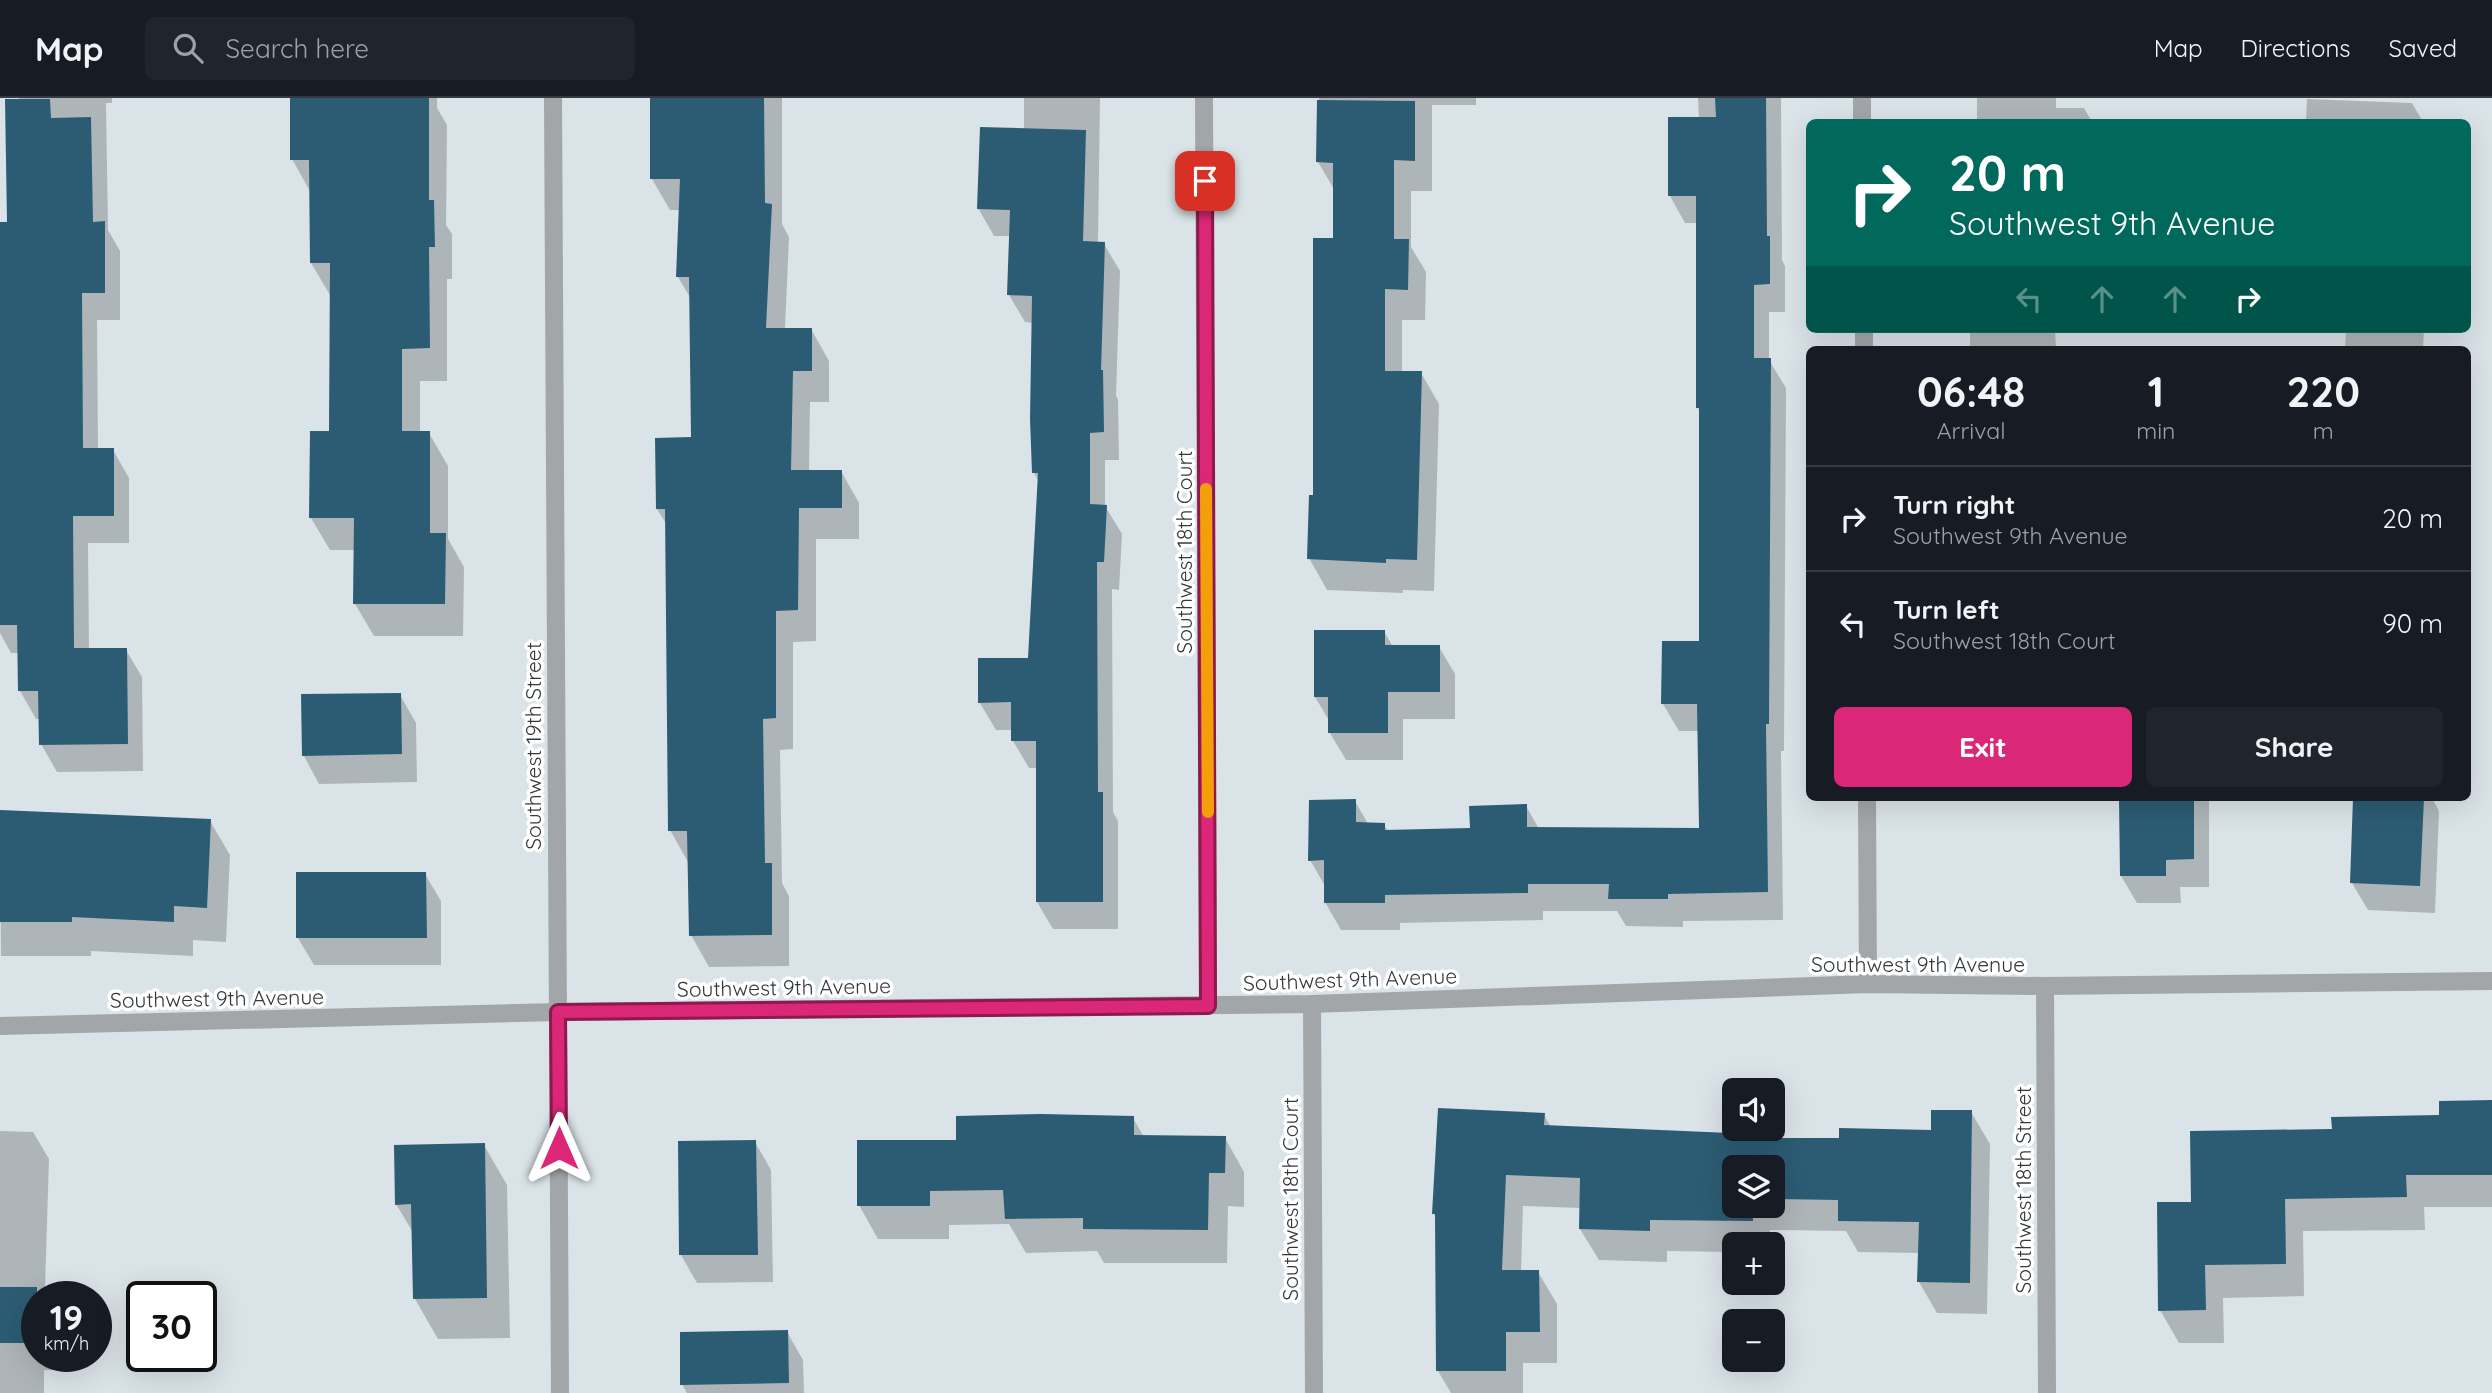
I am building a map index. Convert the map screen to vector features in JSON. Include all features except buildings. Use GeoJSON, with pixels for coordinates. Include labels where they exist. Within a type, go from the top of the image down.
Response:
{"type":"FeatureCollection","features":[{"type":"Feature","properties":{"kind":"street","name":"Southwest 19th Street"},"geometry":{"type":"LineString","coordinates":[[553,98],[560,1393]]}},
{"type":"Feature","properties":{"kind":"street","name":"Southwest 18th Court"},"geometry":{"type":"LineString","coordinates":[[1204,98],[1208,1006]]}},
{"type":"Feature","properties":{"kind":"street"},"geometry":{"type":"LineString","coordinates":[[1862,98],[1862,119]]}},
{"type":"Feature","properties":{"kind":"street"},"geometry":{"type":"LineString","coordinates":[[1867,801],[1867,984]]}},
{"type":"Feature","properties":{"kind":"street","name":"Southwest 9th Avenue"},"geometry":{"type":"LineString","coordinates":[[0,1026],[558,1012],[1312,1004],[1867,984],[2045,986],[2492,981]]}},
{"type":"Feature","properties":{"kind":"street","name":"Southwest 18th Street"},"geometry":{"type":"LineString","coordinates":[[2045,986],[2047,1393]]}},
{"type":"Feature","properties":{"kind":"street","name":"Southwest 18th Court"},"geometry":{"type":"LineString","coordinates":[[1312,1004],[1314,1393]]}},
{"type":"Feature","properties":{"kind":"slow traffic"},"geometry":{"type":"LineString","coordinates":[[1206,489],[1208,812]]}},
{"type":"Feature","properties":{"kind":"route"},"geometry":{"type":"LineString","coordinates":[[559,1148],[558,1012],[1208,1006],[1205,181]]}}]}
